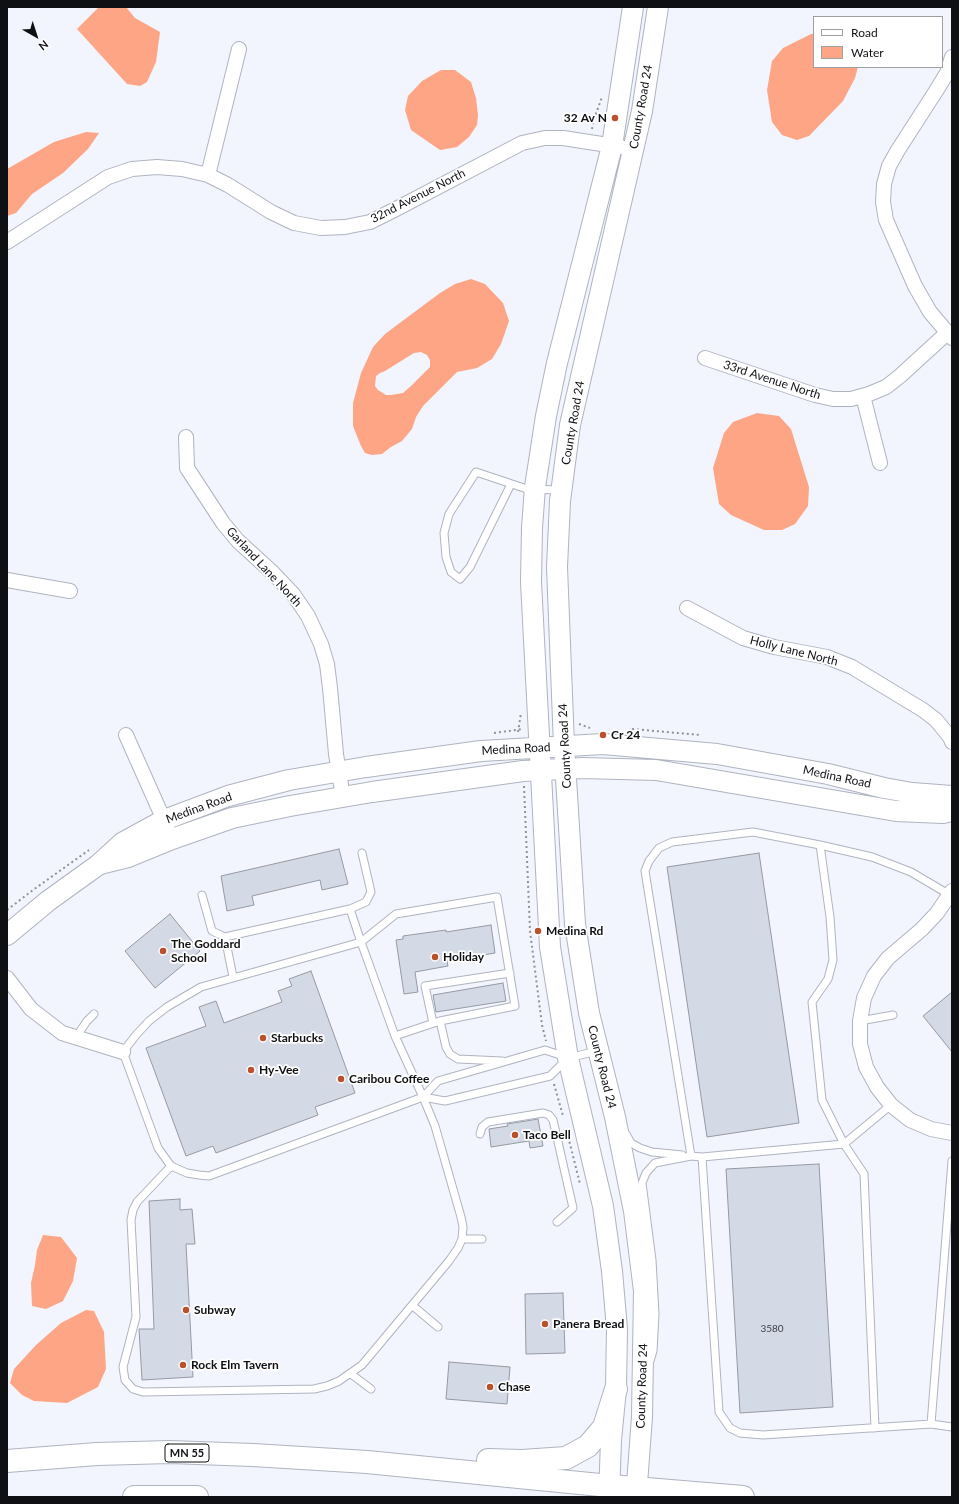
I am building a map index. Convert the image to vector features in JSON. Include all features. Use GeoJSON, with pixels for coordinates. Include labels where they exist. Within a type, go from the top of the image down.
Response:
{"type":"FeatureCollection","features":[{"type":"Feature","properties":{"kind":"main road"},"geometry":{"type":"LineString","coordinates":[[367,1462],[432,1457],[522,1461],[566,1458],[588,1446],[604,1427],[616,1389]]}},
{"type":"Feature","properties":{"kind":"main road","name":"MN 55"},"geometry":{"type":"LineString","coordinates":[[7,1461],[97,1454],[170,1452],[367,1462],[610,1491],[743,1497]]}},
{"type":"Feature","properties":{"kind":"main road"},"geometry":{"type":"LineString","coordinates":[[134,1497],[196,1497]]}},
{"type":"Feature","properties":{"kind":"street","name":"County Road 24"},"geometry":{"type":"LineString","coordinates":[[610,1491],[611,1440],[616,1389],[617,1329],[612,1271],[605,1220],[589,1144],[568,1058],[550,947],[531,582],[532,528],[535,490],[546,416],[557,363],[612,146],[633,7]]}},
{"type":"Feature","properties":{"kind":"street","name":"County Road 24"},"geometry":{"type":"LineString","coordinates":[[637,1492],[642,1388],[644,1291],[634,1211],[615,1117],[589,1013],[575,924],[564,746],[557,567],[561,490],[570,425],[642,111],[658,7]]}},
{"type":"Feature","properties":{"kind":"street"},"geometry":{"type":"LineString","coordinates":[[208,175],[239,49]]}},
{"type":"Feature","properties":{"kind":"street"},"geometry":{"type":"LineString","coordinates":[[950,335],[930,312],[915,286],[886,220],[883,202],[884,184],[889,166],[947,73],[952,57]]}},
{"type":"Feature","properties":{"kind":"street","name":"32nd Avenue North"},"geometry":{"type":"LineString","coordinates":[[7,242],[108,177],[132,170],[157,166],[182,169],[208,175],[228,185],[271,212],[294,223],[321,228],[345,227],[370,222],[522,143],[545,138],[563,138],[612,146],[634,147]]}},
{"type":"Feature","properties":{"kind":"street","name":"33rd Avenue North"},"geometry":{"type":"LineString","coordinates":[[705,358],[815,395],[832,399],[851,399],[886,387],[950,335]]}},
{"type":"Feature","properties":{"kind":"street"},"geometry":{"type":"LineString","coordinates":[[863,396],[880,463]]}},
{"type":"Feature","properties":{"kind":"street","name":"Garland Lane North"},"geometry":{"type":"LineString","coordinates":[[186,437],[187,468],[223,523],[292,594],[308,616],[318,637],[326,664],[330,688],[343,797]]}},
{"type":"Feature","properties":{"kind":"street"},"geometry":{"type":"LineString","coordinates":[[7,580],[70,591]]}},
{"type":"Feature","properties":{"kind":"street","name":"Holly Lane North"},"geometry":{"type":"LineString","coordinates":[[687,608],[743,638],[774,647],[827,657],[852,667],[923,710],[936,720],[950,737],[952,742]]}},
{"type":"Feature","properties":{"kind":"street"},"geometry":{"type":"LineString","coordinates":[[126,735],[172,838]]}},
{"type":"Feature","properties":{"kind":"street","name":"Medina Road"},"geometry":{"type":"LineString","coordinates":[[7,935],[48,901],[98,865],[122,843],[164,820],[228,796],[289,780],[481,751],[603,744],[717,754],[828,774],[884,788],[952,796]]}},
{"type":"Feature","properties":{"kind":"street","name":"Medina Road"},"geometry":{"type":"LineString","coordinates":[[98,865],[128,857],[172,838],[232,818],[343,797],[523,771],[583,768],[656,770],[896,811],[943,814],[952,811]]}},
{"type":"Feature","properties":{"kind":"street"},"geometry":{"type":"LineString","coordinates":[[951,893],[937,913],[922,929],[888,958],[874,976],[864,998],[860,1021],[860,1044],[866,1067],[877,1087],[891,1105],[910,1120],[931,1129],[952,1133]]}},
{"type":"Feature","properties":{"kind":"street"},"geometry":{"type":"LineString","coordinates":[[7,978],[31,1009],[62,1033],[124,1052]]}},
{"type":"Feature","properties":{"kind":"lane"},"geometry":{"type":"LineString","coordinates":[[511,484],[470,567],[460,579],[451,572],[446,557],[444,533],[449,514],[476,472],[527,489],[561,490]]}},
{"type":"Feature","properties":{"kind":"lane"},"geometry":{"type":"LineString","coordinates":[[690,1156],[645,871],[649,861],[659,848],[672,842],[753,832],[872,857],[904,869],[951,893]]}},
{"type":"Feature","properties":{"kind":"lane"},"geometry":{"type":"LineString","coordinates":[[820,845],[830,917],[833,960],[828,979],[812,1002],[822,1100],[844,1144],[864,1174],[875,1428]]}},
{"type":"Feature","properties":{"kind":"lane"},"geometry":{"type":"LineString","coordinates":[[202,895],[212,931],[225,938],[350,909],[366,902],[371,892],[362,853]]}},
{"type":"Feature","properties":{"kind":"lane"},"geometry":{"type":"LineString","coordinates":[[395,1036],[437,1022],[515,1006],[497,897],[396,914],[361,942],[201,987],[167,1007],[149,1021],[136,1035],[124,1052],[158,1148],[171,1166],[187,1173],[209,1176],[423,1097],[438,1081],[545,1050],[568,1058]]}},
{"type":"Feature","properties":{"kind":"lane"},"geometry":{"type":"LineString","coordinates":[[171,1166],[137,1202],[133,1210],[131,1220],[136,1317],[123,1367],[125,1380],[133,1389],[143,1392],[314,1389],[327,1386],[351,1374],[362,1365],[413,1306],[452,1257],[462,1239],[462,1217],[435,1126],[395,1036],[350,909]]}},
{"type":"Feature","properties":{"kind":"lane"},"geometry":{"type":"LineString","coordinates":[[225,938],[233,977]]}},
{"type":"Feature","properties":{"kind":"lane"},"geometry":{"type":"LineString","coordinates":[[508,1061],[458,1059],[450,1054],[446,1047],[425,986],[510,973]]}},
{"type":"Feature","properties":{"kind":"lane"},"geometry":{"type":"LineString","coordinates":[[76,1037],[94,1014]]}},
{"type":"Feature","properties":{"kind":"lane"},"geometry":{"type":"LineString","coordinates":[[860,1021],[893,1015]]}},
{"type":"Feature","properties":{"kind":"lane"},"geometry":{"type":"LineString","coordinates":[[423,1097],[445,1102],[550,1076],[568,1058],[598,1051]]}},
{"type":"Feature","properties":{"kind":"lane"},"geometry":{"type":"LineString","coordinates":[[615,1117],[631,1143],[636,1146],[652,1152],[702,1157],[844,1144],[891,1105]]}},
{"type":"Feature","properties":{"kind":"lane"},"geometry":{"type":"LineString","coordinates":[[480,1134],[482,1127],[488,1122],[543,1113],[549,1115],[553,1120],[573,1208],[558,1222]]}},
{"type":"Feature","properties":{"kind":"lane"},"geometry":{"type":"LineString","coordinates":[[642,1388],[653,1351],[656,1314],[652,1260],[642,1183],[646,1173],[655,1163],[690,1156]]}},
{"type":"Feature","properties":{"kind":"lane"},"geometry":{"type":"LineString","coordinates":[[702,1157],[719,1412],[730,1428],[740,1433],[763,1434],[931,1424],[952,1427]]}},
{"type":"Feature","properties":{"kind":"lane"},"geometry":{"type":"LineString","coordinates":[[931,1424],[952,1161]]}},
{"type":"Feature","properties":{"kind":"lane"},"geometry":{"type":"LineString","coordinates":[[462,1239],[482,1239]]}},
{"type":"Feature","properties":{"kind":"lane"},"geometry":{"type":"LineString","coordinates":[[413,1306],[438,1327]]}},
{"type":"Feature","properties":{"kind":"lane"},"geometry":{"type":"LineString","coordinates":[[351,1374],[371,1389]]}},
{"type":"Feature","properties":{"kind":"water"},"geometry":{"type":"Polygon","coordinates":[[[99,7],[126,7],[135,18],[160,32],[156,62],[147,82],[140,86],[127,84],[77,29],[99,7]]]}},
{"type":"Feature","properties":{"kind":"water"},"geometry":{"type":"Polygon","coordinates":[[[813,34],[813,68],[858,68],[855,78],[843,101],[809,136],[797,140],[782,135],[772,122],[767,90],[772,61],[783,48],[813,34]]]}},
{"type":"Feature","properties":{"kind":"water"},"geometry":{"type":"Polygon","coordinates":[[[441,70],[455,70],[471,82],[476,98],[478,115],[477,125],[469,137],[457,147],[440,150],[411,130],[405,110],[408,96],[422,81],[441,70]]]}},
{"type":"Feature","properties":{"kind":"water"},"geometry":{"type":"Polygon","coordinates":[[[86,132],[99,133],[88,149],[63,173],[32,194],[16,213],[7,216],[7,169],[54,142],[86,132]]]}},
{"type":"Feature","properties":{"kind":"water"},"geometry":{"type":"Polygon","coordinates":[[[471,279],[485,284],[503,303],[509,321],[501,344],[492,359],[477,368],[457,372],[423,406],[416,417],[412,429],[402,441],[382,454],[372,455],[365,453],[353,426],[353,403],[361,373],[373,347],[385,334],[440,293],[455,284],[471,279]],[[421,352],[414,353],[380,373],[376,376],[375,386],[386,395],[403,393],[430,367],[430,360],[427,355],[421,352]]]}},
{"type":"Feature","properties":{"kind":"water"},"geometry":{"type":"Polygon","coordinates":[[[757,413],[779,416],[791,429],[809,487],[808,506],[795,524],[782,530],[764,530],[731,515],[719,504],[713,468],[724,433],[733,422],[757,413]]]}},
{"type":"Feature","properties":{"kind":"water"},"geometry":{"type":"Polygon","coordinates":[[[43,1235],[61,1237],[77,1258],[73,1281],[63,1301],[46,1309],[32,1306],[31,1283],[37,1250],[43,1235]]]}},
{"type":"Feature","properties":{"kind":"water"},"geometry":{"type":"Polygon","coordinates":[[[86,1310],[94,1311],[104,1332],[106,1369],[98,1387],[67,1403],[34,1401],[22,1395],[10,1383],[14,1369],[36,1345],[61,1323],[86,1310]]]}},
{"type":"Feature","properties":{"kind":"building"},"geometry":{"type":"Polygon","coordinates":[[[339,849],[348,884],[322,890],[320,880],[252,896],[254,905],[227,911],[221,876],[339,849]]]}},
{"type":"Feature","properties":{"kind":"building"},"geometry":{"type":"Polygon","coordinates":[[[759,853],[799,1123],[707,1137],[667,867],[759,853]]]}},
{"type":"Feature","properties":{"kind":"building","name":"The Goddard School"},"geometry":{"type":"Polygon","coordinates":[[[170,914],[200,951],[155,988],[125,951],[170,914]]]}},
{"type":"Feature","properties":{"kind":"building","name":"Holiday"},"geometry":{"type":"Polygon","coordinates":[[[491,925],[495,953],[447,961],[448,966],[415,972],[418,992],[404,994],[396,940],[403,939],[403,936],[446,930],[446,932],[491,925]]]}},
{"type":"Feature","properties":{"kind":"building","name":"Hy-Vee"},"geometry":{"type":"Polygon","coordinates":[[[311,971],[355,1093],[315,1107],[318,1115],[216,1153],[213,1146],[186,1156],[146,1048],[206,1026],[199,1007],[216,1001],[224,1023],[282,1002],[278,991],[292,986],[289,979],[311,971]]]}},
{"type":"Feature","properties":{"kind":"building","name":"Holiday"},"geometry":{"type":"Polygon","coordinates":[[[503,983],[506,1001],[436,1012],[433,995],[503,983]]]}},
{"type":"Feature","properties":{"kind":"building"},"geometry":{"type":"Polygon","coordinates":[[[952,992],[952,1052],[923,1016],[952,992]]]}},
{"type":"Feature","properties":{"kind":"building","name":"Taco Bell"},"geometry":{"type":"Polygon","coordinates":[[[538,1119],[543,1146],[530,1148],[529,1141],[491,1147],[489,1129],[508,1126],[507,1124],[538,1119]]]}},
{"type":"Feature","properties":{"kind":"building"},"geometry":{"type":"Polygon","coordinates":[[[819,1164],[833,1407],[740,1413],[726,1169],[819,1164]]]}},
{"type":"Feature","properties":{"kind":"building"},"geometry":{"type":"Polygon","coordinates":[[[180,1199],[180,1210],[192,1209],[195,1244],[186,1244],[193,1377],[142,1380],[139,1329],[154,1329],[149,1201],[180,1199]]]}},
{"type":"Feature","properties":{"kind":"building","name":"Panera Bread"},"geometry":{"type":"Polygon","coordinates":[[[563,1293],[565,1353],[526,1354],[525,1294],[563,1293]]]}},
{"type":"Feature","properties":{"kind":"building"},"geometry":{"type":"Polygon","coordinates":[[[449,1362],[510,1367],[507,1404],[446,1399],[449,1362]]]}},
{"type":"Feature","properties":{"kind":"place","name":"32 Av N"},"geometry":{"type":"Point","coordinates":[615,118]}},
{"type":"Feature","properties":{"kind":"place","name":"Cr 24"},"geometry":{"type":"Point","coordinates":[603,735]}},
{"type":"Feature","properties":{"kind":"place","name":"Medina Rd"},"geometry":{"type":"Point","coordinates":[538,931]}},
{"type":"Feature","properties":{"kind":"place","name":"The Goddard School"},"geometry":{"type":"Point","coordinates":[163,951]}},
{"type":"Feature","properties":{"kind":"place","name":"Holiday"},"geometry":{"type":"Point","coordinates":[435,957]}},
{"type":"Feature","properties":{"kind":"place","name":"Starbucks"},"geometry":{"type":"Point","coordinates":[263,1038]}},
{"type":"Feature","properties":{"kind":"place","name":"Hy-Vee"},"geometry":{"type":"Point","coordinates":[251,1070]}},
{"type":"Feature","properties":{"kind":"place","name":"Caribou Coffee"},"geometry":{"type":"Point","coordinates":[341,1079]}},
{"type":"Feature","properties":{"kind":"place","name":"Taco Bell"},"geometry":{"type":"Point","coordinates":[515,1135]}},
{"type":"Feature","properties":{"kind":"place","name":"Subway"},"geometry":{"type":"Point","coordinates":[186,1310]}},
{"type":"Feature","properties":{"kind":"place","name":"Panera Bread"},"geometry":{"type":"Point","coordinates":[545,1324]}},
{"type":"Feature","properties":{"kind":"place","name":"Rock Elm Tavern"},"geometry":{"type":"Point","coordinates":[183,1365]}},
{"type":"Feature","properties":{"kind":"place","name":"Chase"},"geometry":{"type":"Point","coordinates":[490,1387]}}]}
